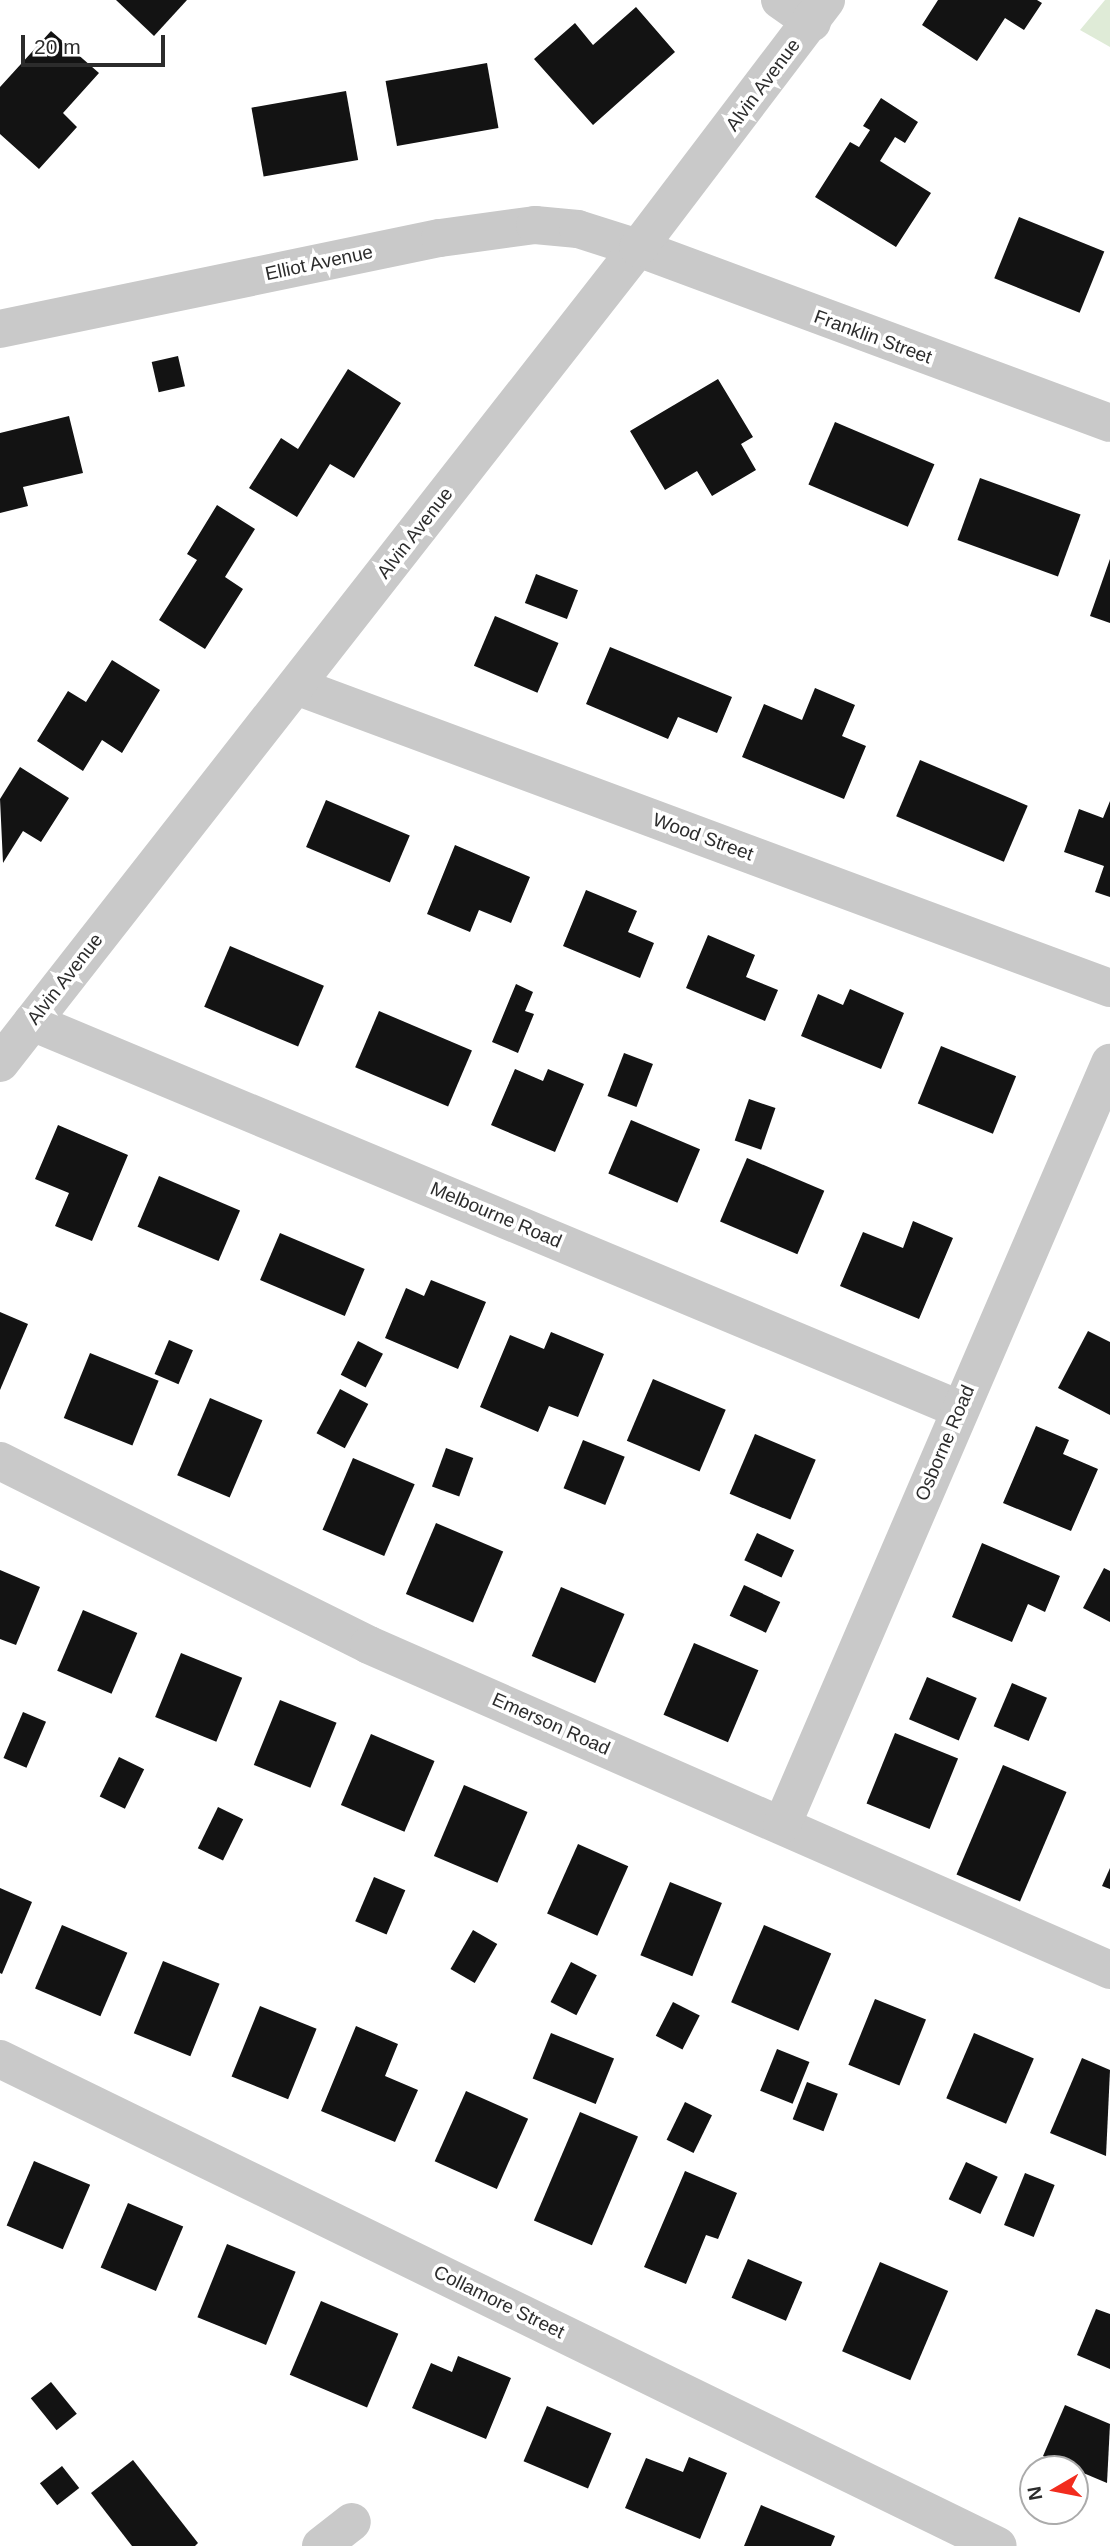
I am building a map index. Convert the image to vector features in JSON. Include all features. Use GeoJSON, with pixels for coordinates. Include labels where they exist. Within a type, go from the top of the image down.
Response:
{"type":"FeatureCollection","features":[{"type":"Feature","properties":{"kind":"street"},"geometry":{"type":"LineString","coordinates":[[780,0],[819,11]]}},
{"type":"Feature","properties":{"kind":"street","name":"Alvin Avenue"},"geometry":{"type":"LineString","coordinates":[[0,1063],[638,248],[819,11]]}},
{"type":"Feature","properties":{"kind":"street","name":"Elliot Avenue"},"geometry":{"type":"LineString","coordinates":[[0,329],[440,238],[535,225],[578,229],[638,248]]}},
{"type":"Feature","properties":{"kind":"street","name":"Franklin Street"},"geometry":{"type":"LineString","coordinates":[[638,248],[1110,422]]}},
{"type":"Feature","properties":{"kind":"street","name":"Wood Street"},"geometry":{"type":"LineString","coordinates":[[296,686],[1110,988]]}},
{"type":"Feature","properties":{"kind":"street","name":"Melbourne Road"},"geometry":{"type":"LineString","coordinates":[[32,1022],[959,1409]]}},
{"type":"Feature","properties":{"kind":"street","name":"Osborne Road"},"geometry":{"type":"LineString","coordinates":[[782,1825],[1110,1063]]}},
{"type":"Feature","properties":{"kind":"street","name":"Emerson Road"},"geometry":{"type":"LineString","coordinates":[[0,1461],[369,1645],[1110,1970]]}},
{"type":"Feature","properties":{"kind":"street","name":"Collamore Street"},"geometry":{"type":"LineString","coordinates":[[0,2059],[998,2546]]}},
{"type":"Feature","properties":{"kind":"street"},"geometry":{"type":"LineString","coordinates":[[321,2546],[352,2522]]}},
{"type":"Feature","properties":{"kind":"green space"},"geometry":{"type":"Polygon","coordinates":[[[1105,0],[1110,0],[1110,47],[1080,30],[1105,0]]]}},
{"type":"Feature","properties":{"kind":"building"},"geometry":{"type":"Polygon","coordinates":[[[116,0],[187,0],[154,36],[116,0]]]}},
{"type":"Feature","properties":{"kind":"building"},"geometry":{"type":"Polygon","coordinates":[[[938,0],[1037,0],[1042,3],[1024,30],[1005,18],[977,61],[922,25],[938,0]]]}},
{"type":"Feature","properties":{"kind":"building"},"geometry":{"type":"Polygon","coordinates":[[[636,7],[675,52],[593,125],[534,59],[575,23],[593,45],[636,7]]]}},
{"type":"Feature","properties":{"kind":"building"},"geometry":{"type":"Polygon","coordinates":[[[51,31],[99,73],[63,113],[77,127],[39,169],[0,134],[0,87],[51,31]]]}},
{"type":"Feature","properties":{"kind":"building"},"geometry":{"type":"Polygon","coordinates":[[[487,63],[498,128],[397,146],[386,81],[487,63]]]}},
{"type":"Feature","properties":{"kind":"building"},"geometry":{"type":"Polygon","coordinates":[[[346,91],[358,160],[264,177],[251,108],[346,91]]]}},
{"type":"Feature","properties":{"kind":"building"},"geometry":{"type":"Polygon","coordinates":[[[881,98],[918,122],[905,143],[895,137],[880,161],[931,193],[896,247],[815,197],[850,142],[859,147],[870,130],[863,126],[881,98]]]}},
{"type":"Feature","properties":{"kind":"building"},"geometry":{"type":"Polygon","coordinates":[[[1019,217],[1104,251],[1080,313],[994,278],[1019,217]]]}},
{"type":"Feature","properties":{"kind":"building"},"geometry":{"type":"Polygon","coordinates":[[[178,356],[185,386],[159,392],[152,362],[178,356]]]}},
{"type":"Feature","properties":{"kind":"building"},"geometry":{"type":"Polygon","coordinates":[[[348,369],[401,403],[354,478],[330,464],[297,517],[249,488],[281,438],[298,449],[348,369]]]}},
{"type":"Feature","properties":{"kind":"building"},"geometry":{"type":"Polygon","coordinates":[[[718,379],[753,437],[741,444],[756,470],[712,496],[697,471],[665,490],[630,431],[718,379]]]}},
{"type":"Feature","properties":{"kind":"building"},"geometry":{"type":"Polygon","coordinates":[[[69,416],[83,473],[23,487],[28,506],[0,513],[0,433],[69,416]]]}},
{"type":"Feature","properties":{"kind":"building"},"geometry":{"type":"Polygon","coordinates":[[[835,422],[934,464],[908,527],[808,485],[835,422]]]}},
{"type":"Feature","properties":{"kind":"building"},"geometry":{"type":"Polygon","coordinates":[[[980,478],[1081,515],[1058,577],[957,540],[980,478]]]}},
{"type":"Feature","properties":{"kind":"building"},"geometry":{"type":"Polygon","coordinates":[[[217,505],[255,529],[225,577],[243,589],[205,649],[159,620],[197,560],[187,554],[217,505]]]}},
{"type":"Feature","properties":{"kind":"building"},"geometry":{"type":"Polygon","coordinates":[[[1110,559],[1110,623],[1090,616],[1110,559]]]}},
{"type":"Feature","properties":{"kind":"building"},"geometry":{"type":"Polygon","coordinates":[[[536,574],[578,590],[567,619],[525,603],[536,574]]]}},
{"type":"Feature","properties":{"kind":"building"},"geometry":{"type":"Polygon","coordinates":[[[495,616],[559,643],[537,693],[474,666],[495,616]]]}},
{"type":"Feature","properties":{"kind":"building"},"geometry":{"type":"Polygon","coordinates":[[[610,647],[732,697],[717,733],[678,717],[668,739],[586,704],[610,647]]]}},
{"type":"Feature","properties":{"kind":"building"},"geometry":{"type":"Polygon","coordinates":[[[112,660],[160,690],[122,753],[102,740],[83,771],[37,741],[68,691],[86,702],[112,660]]]}},
{"type":"Feature","properties":{"kind":"building"},"geometry":{"type":"Polygon","coordinates":[[[815,688],[855,705],[842,736],[866,746],[844,799],[742,757],[764,704],[802,720],[815,688]]]}},
{"type":"Feature","properties":{"kind":"building"},"geometry":{"type":"Polygon","coordinates":[[[920,760],[1028,806],[1004,862],[896,816],[920,760]]]}},
{"type":"Feature","properties":{"kind":"building"},"geometry":{"type":"Polygon","coordinates":[[[20,767],[69,798],[41,842],[23,831],[3,863],[0,799],[20,767]]]}},
{"type":"Feature","properties":{"kind":"building"},"geometry":{"type":"Polygon","coordinates":[[[326,800],[410,836],[390,883],[306,847],[326,800]]]}},
{"type":"Feature","properties":{"kind":"building"},"geometry":{"type":"Polygon","coordinates":[[[1110,801],[1110,897],[1095,892],[1104,866],[1064,852],[1079,809],[1103,818],[1110,801]]]}},
{"type":"Feature","properties":{"kind":"building"},"geometry":{"type":"Polygon","coordinates":[[[455,845],[530,877],[511,923],[479,910],[470,932],[427,914],[455,845]]]}},
{"type":"Feature","properties":{"kind":"building"},"geometry":{"type":"Polygon","coordinates":[[[586,890],[637,911],[628,932],[654,943],[640,978],[563,946],[586,890]]]}},
{"type":"Feature","properties":{"kind":"building"},"geometry":{"type":"Polygon","coordinates":[[[708,935],[755,955],[746,977],[778,990],[765,1021],[686,988],[708,935]]]}},
{"type":"Feature","properties":{"kind":"building"},"geometry":{"type":"Polygon","coordinates":[[[230,946],[324,986],[298,1047],[204,1007],[230,946]]]}},
{"type":"Feature","properties":{"kind":"building"},"geometry":{"type":"Polygon","coordinates":[[[516,984],[533,992],[525,1011],[534,1014],[518,1053],[492,1042],[516,984]]]}},
{"type":"Feature","properties":{"kind":"building"},"geometry":{"type":"Polygon","coordinates":[[[850,989],[904,1013],[881,1069],[801,1036],[818,994],[843,1005],[850,989]]]}},
{"type":"Feature","properties":{"kind":"building"},"geometry":{"type":"Polygon","coordinates":[[[379,1011],[472,1050],[448,1107],[355,1067],[379,1011]]]}},
{"type":"Feature","properties":{"kind":"building"},"geometry":{"type":"Polygon","coordinates":[[[941,1046],[1016,1076],[993,1134],[918,1103],[941,1046]]]}},
{"type":"Feature","properties":{"kind":"building"},"geometry":{"type":"Polygon","coordinates":[[[624,1053],[653,1064],[636,1107],[608,1096],[624,1053]]]}},
{"type":"Feature","properties":{"kind":"building"},"geometry":{"type":"Polygon","coordinates":[[[515,1069],[543,1081],[548,1069],[584,1084],[555,1152],[491,1125],[515,1069]]]}},
{"type":"Feature","properties":{"kind":"building"},"geometry":{"type":"Polygon","coordinates":[[[749,1099],[775,1108],[761,1150],[735,1141],[749,1099]]]}},
{"type":"Feature","properties":{"kind":"building"},"geometry":{"type":"Polygon","coordinates":[[[631,1120],[700,1149],[677,1203],[608,1173],[631,1120]]]}},
{"type":"Feature","properties":{"kind":"building"},"geometry":{"type":"Polygon","coordinates":[[[58,1125],[128,1155],[92,1241],[55,1226],[69,1193],[35,1179],[58,1125]]]}},
{"type":"Feature","properties":{"kind":"building"},"geometry":{"type":"Polygon","coordinates":[[[747,1158],[824,1191],[797,1254],[720,1222],[747,1158]]]}},
{"type":"Feature","properties":{"kind":"building"},"geometry":{"type":"Polygon","coordinates":[[[159,1176],[240,1210],[219,1261],[138,1227],[159,1176]]]}},
{"type":"Feature","properties":{"kind":"building"},"geometry":{"type":"Polygon","coordinates":[[[913,1221],[953,1238],[919,1319],[840,1286],[863,1232],[903,1248],[913,1221]]]}},
{"type":"Feature","properties":{"kind":"building"},"geometry":{"type":"Polygon","coordinates":[[[280,1233],[365,1269],[345,1316],[260,1280],[280,1233]]]}},
{"type":"Feature","properties":{"kind":"building"},"geometry":{"type":"Polygon","coordinates":[[[431,1280],[486,1302],[458,1369],[385,1338],[406,1288],[424,1296],[431,1280]]]}},
{"type":"Feature","properties":{"kind":"building"},"geometry":{"type":"Polygon","coordinates":[[[0,1312],[28,1324],[0,1390],[0,1312]]]}},
{"type":"Feature","properties":{"kind":"building"},"geometry":{"type":"Polygon","coordinates":[[[1088,1331],[1110,1342],[1110,1415],[1058,1388],[1088,1331]]]}},
{"type":"Feature","properties":{"kind":"building"},"geometry":{"type":"Polygon","coordinates":[[[551,1332],[604,1354],[578,1417],[549,1406],[538,1432],[480,1407],[510,1335],[544,1349],[551,1332]]]}},
{"type":"Feature","properties":{"kind":"building"},"geometry":{"type":"Polygon","coordinates":[[[169,1340],[193,1350],[178,1384],[155,1374],[169,1340]]]}},
{"type":"Feature","properties":{"kind":"building"},"geometry":{"type":"Polygon","coordinates":[[[358,1341],[383,1354],[366,1388],[341,1375],[358,1341]]]}},
{"type":"Feature","properties":{"kind":"building"},"geometry":{"type":"Polygon","coordinates":[[[90,1353],[159,1381],[132,1446],[64,1418],[90,1353]]]}},
{"type":"Feature","properties":{"kind":"building"},"geometry":{"type":"Polygon","coordinates":[[[653,1379],[726,1410],[700,1472],[627,1441],[653,1379]]]}},
{"type":"Feature","properties":{"kind":"building"},"geometry":{"type":"Polygon","coordinates":[[[340,1389],[368,1404],[345,1448],[317,1433],[340,1389]]]}},
{"type":"Feature","properties":{"kind":"building"},"geometry":{"type":"Polygon","coordinates":[[[210,1398],[262,1420],[230,1498],[177,1475],[210,1398]]]}},
{"type":"Feature","properties":{"kind":"building"},"geometry":{"type":"Polygon","coordinates":[[[1036,1426],[1069,1440],[1063,1454],[1098,1469],[1071,1531],[1003,1503],[1036,1426]]]}},
{"type":"Feature","properties":{"kind":"building"},"geometry":{"type":"Polygon","coordinates":[[[755,1434],[816,1460],[790,1520],[730,1494],[755,1434]]]}},
{"type":"Feature","properties":{"kind":"building"},"geometry":{"type":"Polygon","coordinates":[[[583,1440],[625,1457],[605,1505],[564,1488],[583,1440]]]}},
{"type":"Feature","properties":{"kind":"building"},"geometry":{"type":"Polygon","coordinates":[[[446,1448],[473,1458],[459,1496],[432,1487],[446,1448]]]}},
{"type":"Feature","properties":{"kind":"building"},"geometry":{"type":"Polygon","coordinates":[[[353,1458],[415,1484],[384,1556],[323,1530],[353,1458]]]}},
{"type":"Feature","properties":{"kind":"building"},"geometry":{"type":"Polygon","coordinates":[[[436,1523],[503,1552],[473,1622],[406,1594],[436,1523]]]}},
{"type":"Feature","properties":{"kind":"building"},"geometry":{"type":"Polygon","coordinates":[[[757,1533],[794,1550],[781,1578],[744,1560],[757,1533]]]}},
{"type":"Feature","properties":{"kind":"building"},"geometry":{"type":"Polygon","coordinates":[[[982,1543],[1060,1576],[1045,1612],[1028,1604],[1012,1642],[952,1617],[982,1543]]]}},
{"type":"Feature","properties":{"kind":"building"},"geometry":{"type":"Polygon","coordinates":[[[1104,1568],[1110,1571],[1110,1622],[1083,1608],[1104,1568]]]}},
{"type":"Feature","properties":{"kind":"building"},"geometry":{"type":"Polygon","coordinates":[[[0,1570],[40,1587],[16,1645],[0,1639],[0,1570]]]}},
{"type":"Feature","properties":{"kind":"building"},"geometry":{"type":"Polygon","coordinates":[[[744,1585],[780,1602],[766,1633],[730,1616],[744,1585]]]}},
{"type":"Feature","properties":{"kind":"building"},"geometry":{"type":"Polygon","coordinates":[[[561,1587],[625,1614],[595,1683],[532,1656],[561,1587]]]}},
{"type":"Feature","properties":{"kind":"building"},"geometry":{"type":"Polygon","coordinates":[[[83,1610],[137,1633],[112,1694],[57,1671],[83,1610]]]}},
{"type":"Feature","properties":{"kind":"building"},"geometry":{"type":"Polygon","coordinates":[[[694,1643],[758,1670],[728,1742],[664,1715],[694,1643]]]}},
{"type":"Feature","properties":{"kind":"building"},"geometry":{"type":"Polygon","coordinates":[[[181,1653],[242,1678],[216,1742],[155,1717],[181,1653]]]}},
{"type":"Feature","properties":{"kind":"building"},"geometry":{"type":"Polygon","coordinates":[[[927,1677],[977,1698],[959,1740],[909,1719],[927,1677]]]}},
{"type":"Feature","properties":{"kind":"building"},"geometry":{"type":"Polygon","coordinates":[[[1012,1683],[1047,1698],[1029,1741],[994,1726],[1012,1683]]]}},
{"type":"Feature","properties":{"kind":"building"},"geometry":{"type":"Polygon","coordinates":[[[280,1700],[337,1723],[310,1788],[254,1765],[280,1700]]]}},
{"type":"Feature","properties":{"kind":"building"},"geometry":{"type":"Polygon","coordinates":[[[23,1712],[46,1722],[26,1768],[3,1758],[23,1712]]]}},
{"type":"Feature","properties":{"kind":"building"},"geometry":{"type":"Polygon","coordinates":[[[895,1733],[958,1758],[930,1829],[867,1803],[895,1733]]]}},
{"type":"Feature","properties":{"kind":"building"},"geometry":{"type":"Polygon","coordinates":[[[371,1734],[435,1761],[404,1832],[341,1805],[371,1734]]]}},
{"type":"Feature","properties":{"kind":"building"},"geometry":{"type":"Polygon","coordinates":[[[119,1757],[144,1769],[125,1809],[100,1797],[119,1757]]]}},
{"type":"Feature","properties":{"kind":"building"},"geometry":{"type":"Polygon","coordinates":[[[1003,1765],[1067,1792],[1020,1902],[957,1875],[1003,1765]]]}},
{"type":"Feature","properties":{"kind":"building"},"geometry":{"type":"Polygon","coordinates":[[[464,1785],[528,1812],[497,1883],[434,1856],[464,1785]]]}},
{"type":"Feature","properties":{"kind":"building"},"geometry":{"type":"Polygon","coordinates":[[[218,1807],[243,1819],[223,1861],[198,1848],[218,1807]]]}},
{"type":"Feature","properties":{"kind":"building"},"geometry":{"type":"Polygon","coordinates":[[[578,1844],[628,1866],[597,1936],[547,1913],[578,1844]]]}},
{"type":"Feature","properties":{"kind":"building"},"geometry":{"type":"Polygon","coordinates":[[[1110,1868],[1110,1889],[1102,1886],[1110,1868]]]}},
{"type":"Feature","properties":{"kind":"building"},"geometry":{"type":"Polygon","coordinates":[[[374,1877],[405,1890],[387,1934],[355,1921],[374,1877]]]}},
{"type":"Feature","properties":{"kind":"building"},"geometry":{"type":"Polygon","coordinates":[[[670,1882],[722,1903],[692,1976],[640,1955],[670,1882]]]}},
{"type":"Feature","properties":{"kind":"building"},"geometry":{"type":"Polygon","coordinates":[[[0,1888],[32,1902],[2,1974],[0,1973],[0,1888]]]}},
{"type":"Feature","properties":{"kind":"building"},"geometry":{"type":"Polygon","coordinates":[[[62,1925],[127,1953],[100,2016],[35,1989],[62,1925]]]}},
{"type":"Feature","properties":{"kind":"building"},"geometry":{"type":"Polygon","coordinates":[[[764,1925],[831,1954],[798,2031],[731,2002],[764,1925]]]}},
{"type":"Feature","properties":{"kind":"building"},"geometry":{"type":"Polygon","coordinates":[[[473,1930],[497,1944],[475,1983],[450,1969],[473,1930]]]}},
{"type":"Feature","properties":{"kind":"building"},"geometry":{"type":"Polygon","coordinates":[[[163,1961],[220,1984],[190,2056],[134,2033],[163,1961]]]}},
{"type":"Feature","properties":{"kind":"building"},"geometry":{"type":"Polygon","coordinates":[[[571,1962],[597,1975],[576,2015],[551,2002],[571,1962]]]}},
{"type":"Feature","properties":{"kind":"building"},"geometry":{"type":"Polygon","coordinates":[[[875,1999],[926,2020],[899,2085],[848,2065],[875,1999]]]}},
{"type":"Feature","properties":{"kind":"building"},"geometry":{"type":"Polygon","coordinates":[[[673,2002],[700,2016],[682,2049],[656,2036],[673,2002]]]}},
{"type":"Feature","properties":{"kind":"building"},"geometry":{"type":"Polygon","coordinates":[[[260,2006],[317,2029],[288,2099],[232,2076],[260,2006]]]}},
{"type":"Feature","properties":{"kind":"building"},"geometry":{"type":"Polygon","coordinates":[[[356,2026],[398,2044],[385,2076],[418,2090],[395,2142],[321,2111],[356,2026]]]}},
{"type":"Feature","properties":{"kind":"building"},"geometry":{"type":"Polygon","coordinates":[[[551,2033],[614,2058],[596,2104],[533,2078],[551,2033]]]}},
{"type":"Feature","properties":{"kind":"building"},"geometry":{"type":"Polygon","coordinates":[[[974,2033],[1034,2058],[1006,2124],[946,2098],[974,2033]]]}},
{"type":"Feature","properties":{"kind":"building"},"geometry":{"type":"Polygon","coordinates":[[[777,2049],[809,2062],[793,2104],[760,2091],[777,2049]]]}},
{"type":"Feature","properties":{"kind":"building"},"geometry":{"type":"Polygon","coordinates":[[[1082,2058],[1110,2070],[1106,2156],[1050,2133],[1082,2058]]]}},
{"type":"Feature","properties":{"kind":"building"},"geometry":{"type":"Polygon","coordinates":[[[807,2082],[838,2094],[823,2131],[793,2119],[807,2082]]]}},
{"type":"Feature","properties":{"kind":"building"},"geometry":{"type":"Polygon","coordinates":[[[466,2091],[528,2119],[497,2189],[435,2161],[466,2091]]]}},
{"type":"Feature","properties":{"kind":"building"},"geometry":{"type":"Polygon","coordinates":[[[685,2102],[712,2115],[694,2153],[667,2140],[685,2102]]]}},
{"type":"Feature","properties":{"kind":"building"},"geometry":{"type":"Polygon","coordinates":[[[580,2112],[638,2137],[592,2245],[534,2221],[580,2112]]]}},
{"type":"Feature","properties":{"kind":"building"},"geometry":{"type":"Polygon","coordinates":[[[34,2161],[90,2185],[63,2249],[7,2225],[34,2161]]]}},
{"type":"Feature","properties":{"kind":"building"},"geometry":{"type":"Polygon","coordinates":[[[966,2162],[998,2177],[980,2214],[949,2199],[966,2162]]]}},
{"type":"Feature","properties":{"kind":"building"},"geometry":{"type":"Polygon","coordinates":[[[685,2171],[737,2193],[718,2239],[706,2235],[686,2284],[644,2267],[685,2171]]]}},
{"type":"Feature","properties":{"kind":"building"},"geometry":{"type":"Polygon","coordinates":[[[1025,2173],[1055,2185],[1034,2237],[1004,2225],[1025,2173]]]}},
{"type":"Feature","properties":{"kind":"building"},"geometry":{"type":"Polygon","coordinates":[[[128,2203],[183,2226],[156,2291],[101,2267],[128,2203]]]}},
{"type":"Feature","properties":{"kind":"building"},"geometry":{"type":"Polygon","coordinates":[[[227,2244],[296,2272],[266,2345],[197,2317],[227,2244]]]}},
{"type":"Feature","properties":{"kind":"building"},"geometry":{"type":"Polygon","coordinates":[[[748,2259],[802,2282],[786,2321],[732,2298],[748,2259]]]}},
{"type":"Feature","properties":{"kind":"building"},"geometry":{"type":"Polygon","coordinates":[[[880,2262],[948,2291],[910,2380],[842,2351],[880,2262]]]}},
{"type":"Feature","properties":{"kind":"building"},"geometry":{"type":"Polygon","coordinates":[[[321,2301],[398,2334],[367,2407],[290,2375],[321,2301]]]}},
{"type":"Feature","properties":{"kind":"building"},"geometry":{"type":"Polygon","coordinates":[[[1096,2309],[1110,2314],[1110,2369],[1077,2355],[1096,2309]]]}},
{"type":"Feature","properties":{"kind":"building"},"geometry":{"type":"Polygon","coordinates":[[[458,2356],[511,2378],[486,2439],[412,2408],[431,2363],[452,2372],[458,2356]]]}},
{"type":"Feature","properties":{"kind":"building"},"geometry":{"type":"Polygon","coordinates":[[[51,2382],[77,2414],[57,2430],[31,2398],[51,2382]]]}},
{"type":"Feature","properties":{"kind":"building"},"geometry":{"type":"Polygon","coordinates":[[[1065,2405],[1110,2424],[1107,2483],[1089,2475],[1089,2455],[1043,2455],[1065,2405]]]}},
{"type":"Feature","properties":{"kind":"building"},"geometry":{"type":"Polygon","coordinates":[[[547,2406],[611,2433],[588,2489],[524,2461],[547,2406]]]}},
{"type":"Feature","properties":{"kind":"building"},"geometry":{"type":"Polygon","coordinates":[[[689,2457],[727,2473],[700,2539],[625,2508],[646,2458],[683,2472],[689,2457]]]}},
{"type":"Feature","properties":{"kind":"building"},"geometry":{"type":"Polygon","coordinates":[[[133,2460],[198,2543],[195,2546],[132,2546],[91,2493],[133,2460]]]}},
{"type":"Feature","properties":{"kind":"building"},"geometry":{"type":"Polygon","coordinates":[[[62,2466],[79,2488],[57,2505],[40,2483],[62,2466]]]}},
{"type":"Feature","properties":{"kind":"building"},"geometry":{"type":"Polygon","coordinates":[[[761,2505],[835,2536],[831,2546],[744,2546],[761,2505]]]}}]}
